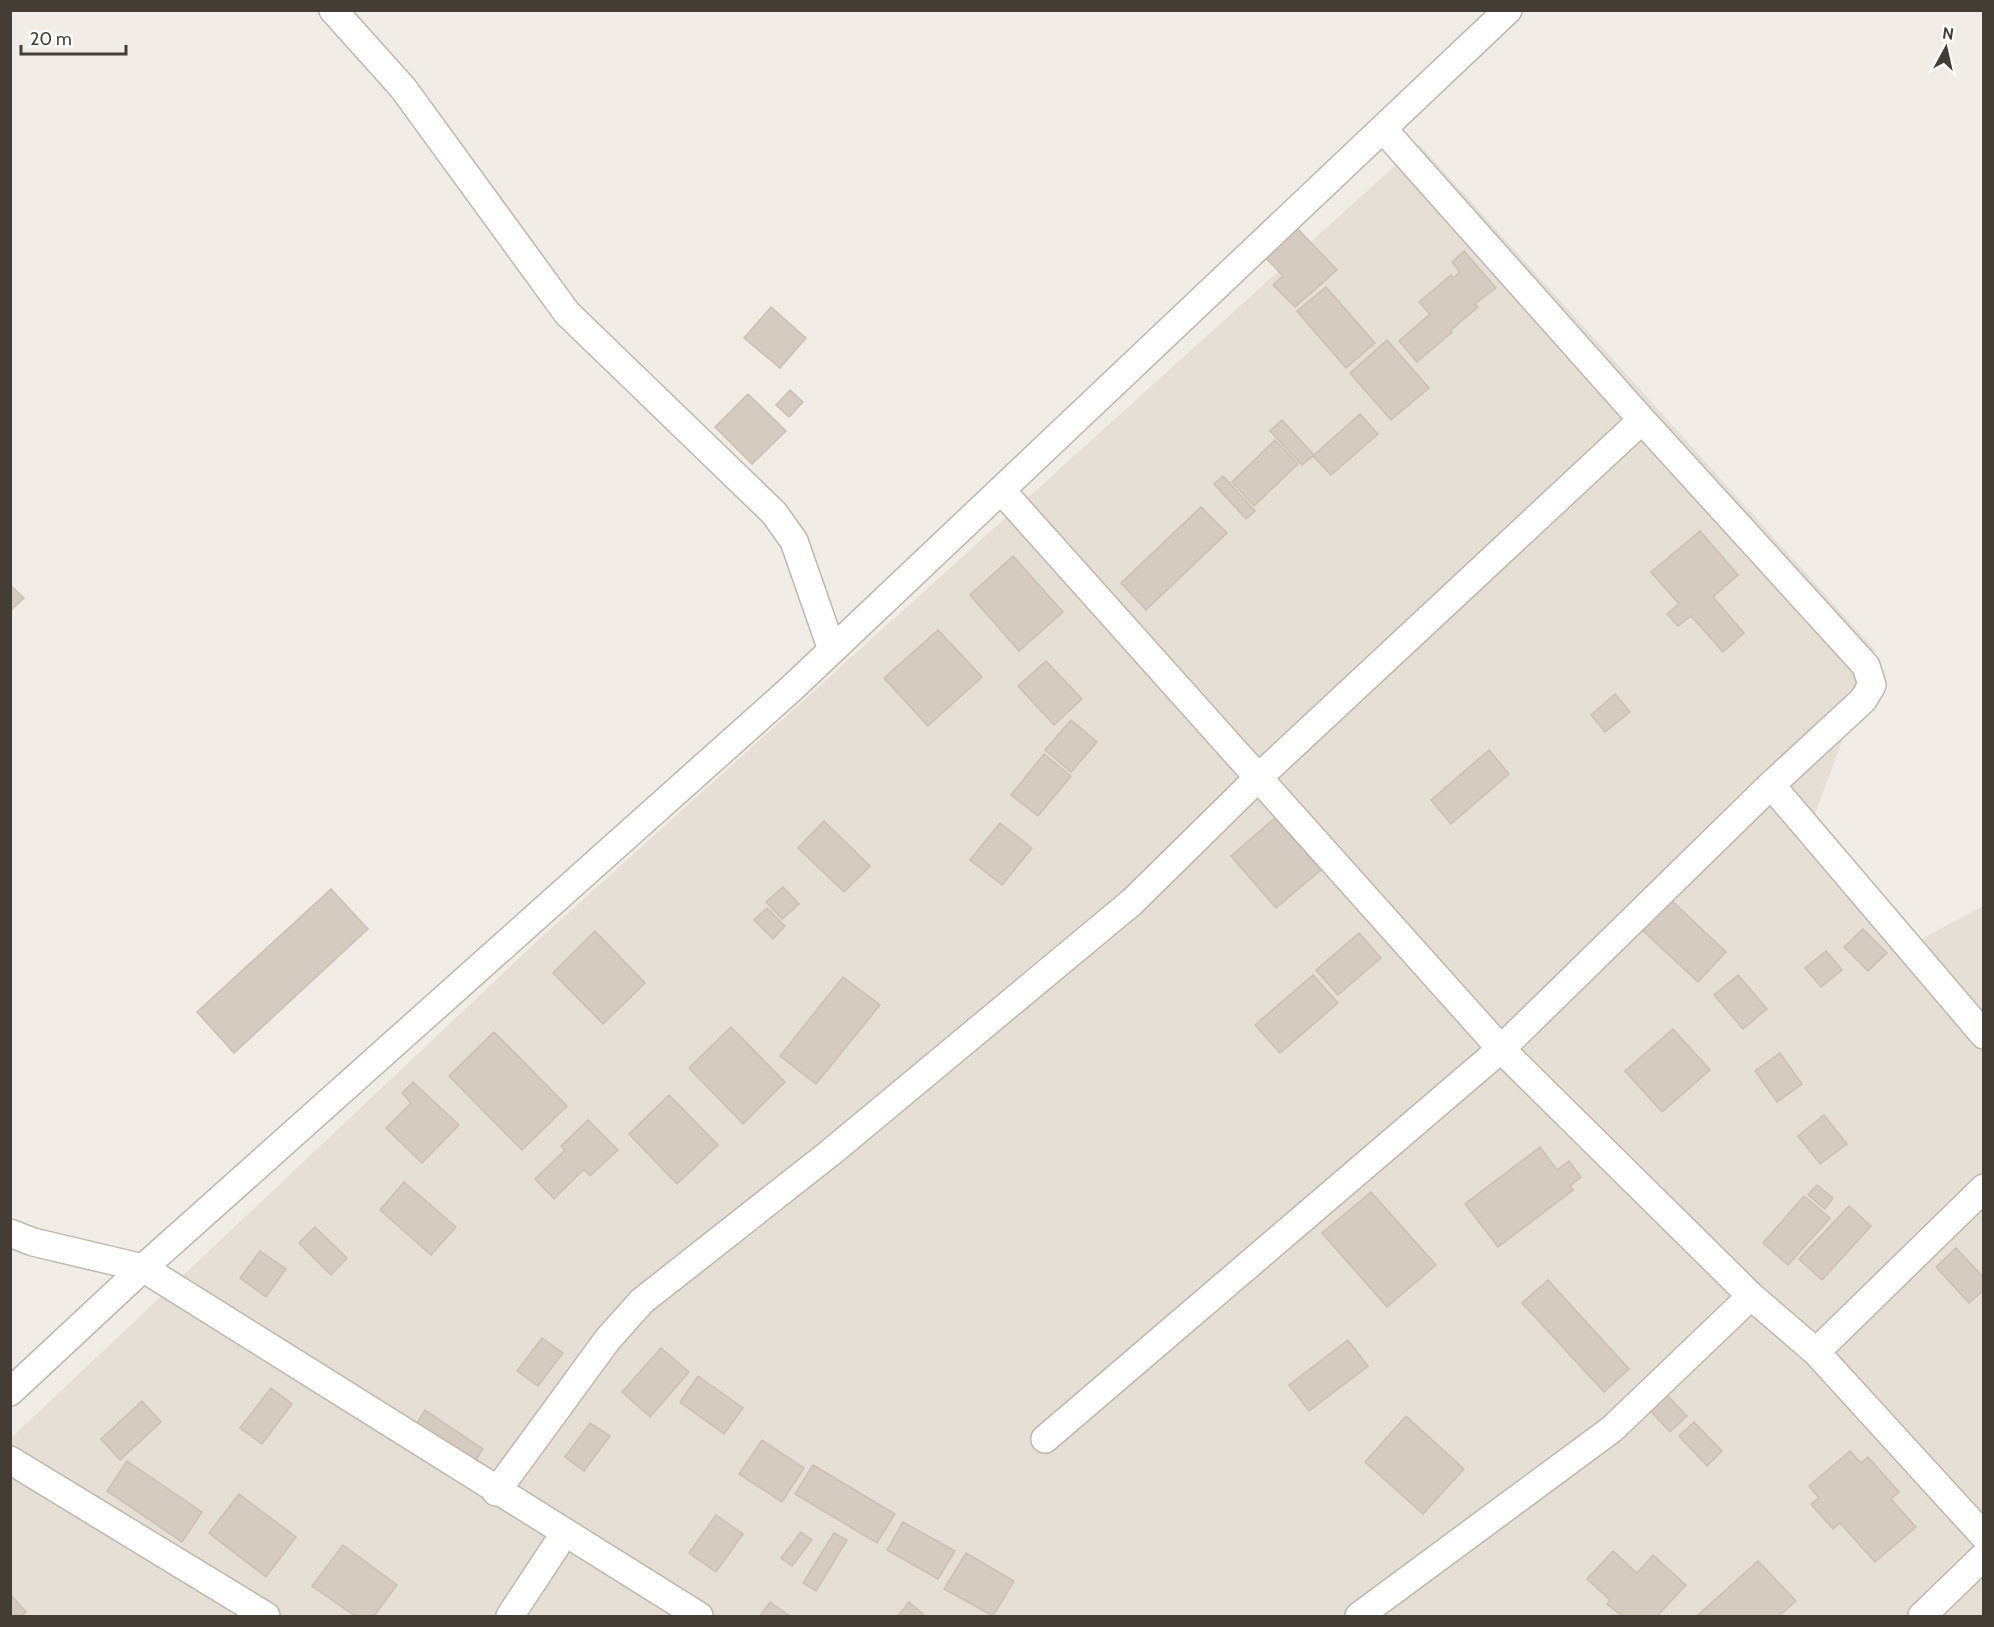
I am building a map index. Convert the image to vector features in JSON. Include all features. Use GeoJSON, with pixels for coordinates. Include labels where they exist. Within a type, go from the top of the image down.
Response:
{"type":"FeatureCollection","features":[{"type":"Feature","properties":{"kind":"street"},"geometry":{"type":"LineString","coordinates":[[333,10],[403,88],[567,313],[774,513],[794,541],[832,650]]}},
{"type":"Feature","properties":{"kind":"street"},"geometry":{"type":"LineString","coordinates":[[10,1392],[143,1268],[832,650],[1508,10]]}},
{"type":"Feature","properties":{"kind":"street"},"geometry":{"type":"LineString","coordinates":[[1044,1440],[1501,1049],[1771,785],[1863,700],[1872,685],[1866,666],[1642,420],[1383,129]]}},
{"type":"Feature","properties":{"kind":"street"},"geometry":{"type":"LineString","coordinates":[[496,1492],[608,1339],[642,1301],[830,1153],[1132,902],[1259,777],[1642,420]]}},
{"type":"Feature","properties":{"kind":"street"},"geometry":{"type":"LineString","coordinates":[[1001,490],[1501,1049],[1750,1296],[1816,1352],[1983,1536]]}},
{"type":"Feature","properties":{"kind":"street"},"geometry":{"type":"LineString","coordinates":[[1771,785],[1983,1035]]}},
{"type":"Feature","properties":{"kind":"street"},"geometry":{"type":"LineString","coordinates":[[1816,1352],[1983,1188]]}},
{"type":"Feature","properties":{"kind":"street"},"geometry":{"type":"LineString","coordinates":[[10,1233],[33,1242],[143,1268],[496,1492],[699,1617]]}},
{"type":"Feature","properties":{"kind":"street"},"geometry":{"type":"LineString","coordinates":[[1359,1617],[1612,1429],[1750,1296]]}},
{"type":"Feature","properties":{"kind":"street"},"geometry":{"type":"LineString","coordinates":[[10,1460],[266,1617]]}},
{"type":"Feature","properties":{"kind":"street"},"geometry":{"type":"LineString","coordinates":[[510,1617],[564,1534]]}},
{"type":"Feature","properties":{"kind":"street"},"geometry":{"type":"LineString","coordinates":[[1922,1617],[1983,1556]]}},
{"type":"Feature","properties":{"kind":"shaded area"},"geometry":{"type":"Polygon","coordinates":[[[1419,144],[1876,651],[1813,819],[1912,944],[1983,906],[1983,1616],[11,1616],[11,1438],[534,944],[1419,144]]]}},
{"type":"Feature","properties":{"kind":"building"},"geometry":{"type":"Polygon","coordinates":[[[1297,228],[1337,270],[1295,307],[1273,285],[1283,276],[1265,257],[1297,228]]]}},
{"type":"Feature","properties":{"kind":"building"},"geometry":{"type":"Polygon","coordinates":[[[1464,251],[1496,288],[1475,304],[1478,307],[1417,362],[1399,341],[1430,314],[1419,302],[1451,275],[1453,278],[1460,272],[1452,262],[1464,251]]]}},
{"type":"Feature","properties":{"kind":"building"},"geometry":{"type":"Polygon","coordinates":[[[1326,287],[1375,343],[1346,368],[1297,311],[1326,287]]]}},
{"type":"Feature","properties":{"kind":"building"},"geometry":{"type":"Polygon","coordinates":[[[771,307],[806,338],[780,368],[744,338],[771,307]]]}},
{"type":"Feature","properties":{"kind":"building"},"geometry":{"type":"Polygon","coordinates":[[[1387,340],[1429,388],[1391,420],[1350,373],[1387,340]]]}},
{"type":"Feature","properties":{"kind":"building"},"geometry":{"type":"Polygon","coordinates":[[[790,390],[803,402],[789,417],[776,405],[790,390]]]}},
{"type":"Feature","properties":{"kind":"building"},"geometry":{"type":"Polygon","coordinates":[[[748,394],[786,431],[752,464],[715,427],[748,394]]]}},
{"type":"Feature","properties":{"kind":"building"},"geometry":{"type":"Polygon","coordinates":[[[1360,414],[1378,434],[1331,475],[1313,456],[1360,414]]]}},
{"type":"Feature","properties":{"kind":"building"},"geometry":{"type":"Polygon","coordinates":[[[1282,420],[1314,455],[1302,465],[1270,431],[1282,420]]]}},
{"type":"Feature","properties":{"kind":"building"},"geometry":{"type":"Polygon","coordinates":[[[1275,440],[1298,464],[1254,506],[1232,482],[1275,440]]]}},
{"type":"Feature","properties":{"kind":"building"},"geometry":{"type":"Polygon","coordinates":[[[1223,476],[1255,511],[1246,519],[1214,484],[1223,476]]]}},
{"type":"Feature","properties":{"kind":"building"},"geometry":{"type":"Polygon","coordinates":[[[1201,507],[1227,533],[1146,610],[1121,583],[1201,507]]]}},
{"type":"Feature","properties":{"kind":"building"},"geometry":{"type":"Polygon","coordinates":[[[1700,531],[1738,575],[1713,597],[1744,633],[1723,652],[1691,616],[1678,626],[1667,614],[1679,604],[1651,572],[1700,531]]]}},
{"type":"Feature","properties":{"kind":"building"},"geometry":{"type":"Polygon","coordinates":[[[1013,556],[1063,612],[1019,651],[970,595],[1013,556]]]}},
{"type":"Feature","properties":{"kind":"building"},"geometry":{"type":"Polygon","coordinates":[[[10,585],[24,598],[10,611],[10,585]]]}},
{"type":"Feature","properties":{"kind":"building"},"geometry":{"type":"Polygon","coordinates":[[[938,630],[982,677],[928,726],[884,678],[938,630]]]}},
{"type":"Feature","properties":{"kind":"building"},"geometry":{"type":"Polygon","coordinates":[[[1046,661],[1082,699],[1054,725],[1018,686],[1046,661]]]}},
{"type":"Feature","properties":{"kind":"building"},"geometry":{"type":"Polygon","coordinates":[[[1615,694],[1630,712],[1605,732],[1591,715],[1615,694]]]}},
{"type":"Feature","properties":{"kind":"building"},"geometry":{"type":"Polygon","coordinates":[[[1071,720],[1097,742],[1071,772],[1045,750],[1071,720]]]}},
{"type":"Feature","properties":{"kind":"building"},"geometry":{"type":"Polygon","coordinates":[[[1489,750],[1509,774],[1451,824],[1431,800],[1489,750]]]}},
{"type":"Feature","properties":{"kind":"building"},"geometry":{"type":"Polygon","coordinates":[[[1044,754],[1071,776],[1038,816],[1011,795],[1044,754]]]}},
{"type":"Feature","properties":{"kind":"building"},"geometry":{"type":"Polygon","coordinates":[[[1275,818],[1321,870],[1276,908],[1231,856],[1275,818]]]}},
{"type":"Feature","properties":{"kind":"building"},"geometry":{"type":"Polygon","coordinates":[[[824,821],[870,866],[844,892],[798,848],[824,821]]]}},
{"type":"Feature","properties":{"kind":"building"},"geometry":{"type":"Polygon","coordinates":[[[1000,823],[1032,848],[1002,885],[970,860],[1000,823]]]}},
{"type":"Feature","properties":{"kind":"building"},"geometry":{"type":"Polygon","coordinates":[[[783,887],[799,904],[782,919],[766,902],[783,887]]]}},
{"type":"Feature","properties":{"kind":"building"},"geometry":{"type":"Polygon","coordinates":[[[331,889],[368,929],[234,1053],[197,1012],[331,889]]]}},
{"type":"Feature","properties":{"kind":"building"},"geometry":{"type":"Polygon","coordinates":[[[1669,898],[1726,952],[1698,982],[1640,928],[1669,898]]]}},
{"type":"Feature","properties":{"kind":"building"},"geometry":{"type":"Polygon","coordinates":[[[767,908],[785,926],[773,939],[754,920],[767,908]]]}},
{"type":"Feature","properties":{"kind":"building"},"geometry":{"type":"Polygon","coordinates":[[[1863,929],[1887,953],[1868,971],[1844,947],[1863,929]]]}},
{"type":"Feature","properties":{"kind":"building"},"geometry":{"type":"Polygon","coordinates":[[[595,931],[645,983],[603,1024],[553,973],[595,931]]]}},
{"type":"Feature","properties":{"kind":"building"},"geometry":{"type":"Polygon","coordinates":[[[1359,933],[1381,958],[1338,995],[1316,970],[1359,933]]]}},
{"type":"Feature","properties":{"kind":"building"},"geometry":{"type":"Polygon","coordinates":[[[1826,951],[1842,970],[1821,987],[1805,968],[1826,951]]]}},
{"type":"Feature","properties":{"kind":"building"},"geometry":{"type":"Polygon","coordinates":[[[1313,975],[1338,1003],[1280,1053],[1255,1025],[1313,975]]]}},
{"type":"Feature","properties":{"kind":"building"},"geometry":{"type":"Polygon","coordinates":[[[1738,975],[1767,1009],[1743,1029],[1714,995],[1738,975]]]}},
{"type":"Feature","properties":{"kind":"building"},"geometry":{"type":"Polygon","coordinates":[[[843,977],[880,1005],[816,1084],[780,1056],[843,977]]]}},
{"type":"Feature","properties":{"kind":"building"},"geometry":{"type":"Polygon","coordinates":[[[731,1027],[785,1082],[743,1124],[689,1068],[731,1027]]]}},
{"type":"Feature","properties":{"kind":"building"},"geometry":{"type":"Polygon","coordinates":[[[1673,1029],[1710,1070],[1662,1112],[1625,1071],[1673,1029]]]}},
{"type":"Feature","properties":{"kind":"building"},"geometry":{"type":"Polygon","coordinates":[[[494,1032],[567,1106],[522,1150],[449,1076],[494,1032]]]}},
{"type":"Feature","properties":{"kind":"building"},"geometry":{"type":"Polygon","coordinates":[[[1780,1053],[1802,1084],[1777,1102],[1755,1071],[1780,1053]]]}},
{"type":"Feature","properties":{"kind":"building"},"geometry":{"type":"Polygon","coordinates":[[[413,1082],[459,1125],[422,1163],[386,1128],[411,1103],[402,1093],[413,1082]]]}},
{"type":"Feature","properties":{"kind":"building"},"geometry":{"type":"Polygon","coordinates":[[[669,1095],[718,1145],[677,1184],[629,1134],[669,1095]]]}},
{"type":"Feature","properties":{"kind":"building"},"geometry":{"type":"Polygon","coordinates":[[[1824,1115],[1847,1144],[1820,1164],[1798,1136],[1824,1115]]]}},
{"type":"Feature","properties":{"kind":"building"},"geometry":{"type":"Polygon","coordinates":[[[588,1120],[618,1150],[590,1176],[584,1169],[554,1199],[535,1179],[565,1150],[561,1146],[588,1120]]]}},
{"type":"Feature","properties":{"kind":"building"},"geometry":{"type":"Polygon","coordinates":[[[1540,1147],[1557,1170],[1569,1161],[1581,1177],[1570,1186],[1573,1190],[1498,1247],[1465,1204],[1540,1147]]]}},
{"type":"Feature","properties":{"kind":"building"},"geometry":{"type":"Polygon","coordinates":[[[404,1182],[456,1227],[431,1255],[380,1210],[404,1182]]]}},
{"type":"Feature","properties":{"kind":"building"},"geometry":{"type":"Polygon","coordinates":[[[1817,1185],[1833,1198],[1825,1209],[1808,1195],[1817,1185]]]}},
{"type":"Feature","properties":{"kind":"building"},"geometry":{"type":"Polygon","coordinates":[[[1371,1192],[1436,1265],[1387,1307],[1322,1233],[1371,1192]]]}},
{"type":"Feature","properties":{"kind":"building"},"geometry":{"type":"Polygon","coordinates":[[[1804,1196],[1830,1218],[1788,1265],[1763,1243],[1804,1196]]]}},
{"type":"Feature","properties":{"kind":"building"},"geometry":{"type":"Polygon","coordinates":[[[1849,1206],[1871,1226],[1822,1280],[1799,1259],[1849,1206]]]}},
{"type":"Feature","properties":{"kind":"building"},"geometry":{"type":"Polygon","coordinates":[[[315,1227],[347,1258],[331,1275],[299,1243],[315,1227]]]}},
{"type":"Feature","properties":{"kind":"building"},"geometry":{"type":"Polygon","coordinates":[[[1956,1248],[1984,1278],[1984,1290],[1969,1303],[1936,1267],[1956,1248]]]}},
{"type":"Feature","properties":{"kind":"building"},"geometry":{"type":"Polygon","coordinates":[[[260,1251],[286,1269],[266,1297],[240,1278],[260,1251]]]}},
{"type":"Feature","properties":{"kind":"building"},"geometry":{"type":"Polygon","coordinates":[[[1548,1280],[1629,1369],[1604,1392],[1522,1303],[1548,1280]]]}},
{"type":"Feature","properties":{"kind":"building"},"geometry":{"type":"Polygon","coordinates":[[[542,1338],[563,1353],[538,1386],[517,1371],[542,1338]]]}},
{"type":"Feature","properties":{"kind":"building"},"geometry":{"type":"Polygon","coordinates":[[[1348,1340],[1368,1366],[1309,1411],[1289,1385],[1348,1340]]]}},
{"type":"Feature","properties":{"kind":"building"},"geometry":{"type":"Polygon","coordinates":[[[661,1348],[689,1372],[650,1417],[622,1392],[661,1348]]]}},
{"type":"Feature","properties":{"kind":"building"},"geometry":{"type":"Polygon","coordinates":[[[698,1376],[743,1408],[724,1434],[680,1402],[698,1376]]]}},
{"type":"Feature","properties":{"kind":"building"},"geometry":{"type":"Polygon","coordinates":[[[271,1388],[292,1404],[262,1444],[240,1428],[271,1388]]]}},
{"type":"Feature","properties":{"kind":"building"},"geometry":{"type":"Polygon","coordinates":[[[1665,1393],[1687,1416],[1670,1432],[1648,1408],[1665,1393]]]}},
{"type":"Feature","properties":{"kind":"building"},"geometry":{"type":"Polygon","coordinates":[[[142,1401],[161,1422],[120,1460],[101,1439],[142,1401]]]}},
{"type":"Feature","properties":{"kind":"building"},"geometry":{"type":"Polygon","coordinates":[[[425,1410],[483,1449],[474,1463],[417,1423],[425,1410]]]}},
{"type":"Feature","properties":{"kind":"building"},"geometry":{"type":"Polygon","coordinates":[[[1406,1416],[1464,1469],[1423,1514],[1365,1462],[1406,1416]]]}},
{"type":"Feature","properties":{"kind":"building"},"geometry":{"type":"Polygon","coordinates":[[[1694,1422],[1722,1451],[1707,1466],[1679,1436],[1694,1422]]]}},
{"type":"Feature","properties":{"kind":"building"},"geometry":{"type":"Polygon","coordinates":[[[590,1423],[610,1436],[584,1471],[565,1457],[590,1423]]]}},
{"type":"Feature","properties":{"kind":"building"},"geometry":{"type":"Polygon","coordinates":[[[762,1440],[804,1468],[782,1502],[739,1474],[762,1440]]]}},
{"type":"Feature","properties":{"kind":"building"},"geometry":{"type":"Polygon","coordinates":[[[1850,1451],[1861,1463],[1868,1457],[1899,1492],[1891,1499],[1916,1527],[1875,1562],[1840,1523],[1833,1529],[1811,1504],[1819,1498],[1809,1486],[1850,1451]]]}},
{"type":"Feature","properties":{"kind":"building"},"geometry":{"type":"Polygon","coordinates":[[[127,1461],[202,1512],[182,1542],[107,1491],[127,1461]]]}},
{"type":"Feature","properties":{"kind":"building"},"geometry":{"type":"Polygon","coordinates":[[[813,1465],[895,1514],[877,1543],[795,1494],[813,1465]]]}},
{"type":"Feature","properties":{"kind":"building"},"geometry":{"type":"Polygon","coordinates":[[[239,1494],[296,1537],[266,1577],[209,1533],[239,1494]]]}},
{"type":"Feature","properties":{"kind":"building"},"geometry":{"type":"Polygon","coordinates":[[[716,1515],[743,1534],[716,1572],[689,1553],[716,1515]]]}},
{"type":"Feature","properties":{"kind":"building"},"geometry":{"type":"Polygon","coordinates":[[[903,1522],[955,1551],[938,1579],[887,1550],[903,1522]]]}},
{"type":"Feature","properties":{"kind":"building"},"geometry":{"type":"Polygon","coordinates":[[[801,1532],[812,1540],[792,1566],[781,1558],[801,1532]]]}},
{"type":"Feature","properties":{"kind":"building"},"geometry":{"type":"Polygon","coordinates":[[[834,1533],[847,1540],[816,1591],[803,1583],[834,1533]]]}},
{"type":"Feature","properties":{"kind":"building"},"geometry":{"type":"Polygon","coordinates":[[[343,1545],[397,1585],[374,1616],[355,1616],[312,1586],[343,1545]]]}},
{"type":"Feature","properties":{"kind":"building"},"geometry":{"type":"Polygon","coordinates":[[[1613,1551],[1637,1573],[1653,1555],[1686,1585],[1657,1616],[1622,1616],[1607,1604],[1610,1600],[1587,1579],[1613,1551]]]}},
{"type":"Feature","properties":{"kind":"building"},"geometry":{"type":"Polygon","coordinates":[[[966,1553],[1014,1581],[993,1616],[944,1589],[966,1553]]]}},
{"type":"Feature","properties":{"kind":"building"},"geometry":{"type":"Polygon","coordinates":[[[1758,1561],[1796,1601],[1779,1616],[1697,1616],[1758,1561]]]}},
{"type":"Feature","properties":{"kind":"building"},"geometry":{"type":"Polygon","coordinates":[[[10,1594],[26,1612],[21,1616],[10,1616],[10,1594]]]}},
{"type":"Feature","properties":{"kind":"building"},"geometry":{"type":"Polygon","coordinates":[[[770,1602],[790,1616],[760,1616],[770,1602]]]}},
{"type":"Feature","properties":{"kind":"building"},"geometry":{"type":"Polygon","coordinates":[[[909,1602],[924,1615],[898,1616],[909,1602]]]}}]}
